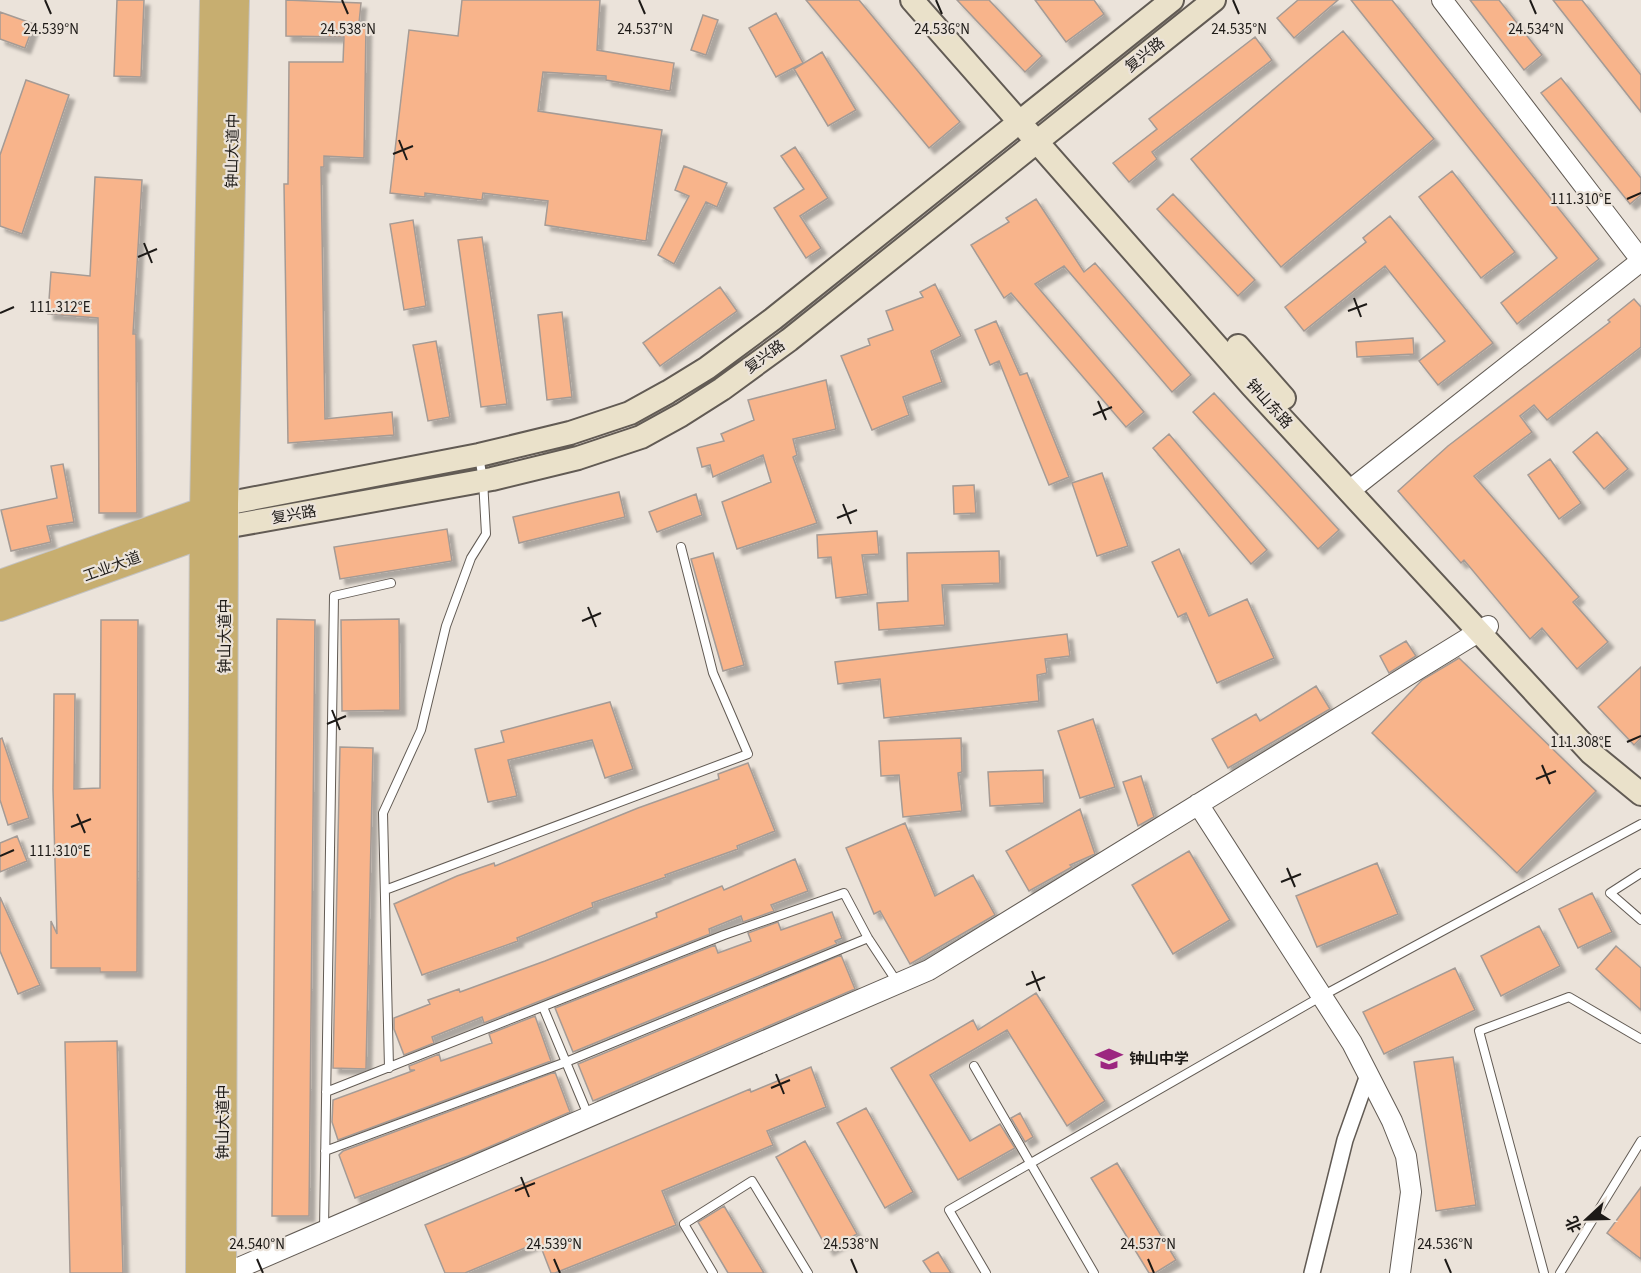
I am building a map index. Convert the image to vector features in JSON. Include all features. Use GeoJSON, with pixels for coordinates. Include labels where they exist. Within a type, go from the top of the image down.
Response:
{"type":"FeatureCollection","features":[{"type":"Feature","properties":{"kind":"highway","name":"钟山大道中"},"geometry":{"type":"LineString","coordinates":[[213,0],[214,519],[225,1273]]}},
{"type":"Feature","properties":{"kind":"highway","name":"钟山大道中"},"geometry":{"type":"LineString","coordinates":[[199,1273],[214,519],[236,0]]}},
{"type":"Feature","properties":{"kind":"highway","name":"工业大道"},"geometry":{"type":"LineString","coordinates":[[0,582],[214,519]]}},
{"type":"Feature","properties":{"kind":"highway","name":"工业大道"},"geometry":{"type":"LineString","coordinates":[[0,608],[214,519]]}},
{"type":"Feature","properties":{"kind":"main road","name":"钟山东路"},"geometry":{"type":"LineString","coordinates":[[912,0],[1026,116]]}},
{"type":"Feature","properties":{"kind":"main road","name":"钟山东路"},"geometry":{"type":"LineString","coordinates":[[932,0],[1042,136],[1251,385],[1354,487],[1483,629],[1591,753],[1641,794]]}},
{"type":"Feature","properties":{"kind":"main road","name":"复兴路"},"geometry":{"type":"LineString","coordinates":[[214,519],[570,433],[620,416],[678,386],[773,319],[1172,0]]}},
{"type":"Feature","properties":{"kind":"main road","name":"复兴路"},"geometry":{"type":"LineString","coordinates":[[214,519],[483,480],[578,458],[641,437],[722,389],[789,340],[1214,0]]}},
{"type":"Feature","properties":{"kind":"main road","name":"钟山东路"},"geometry":{"type":"LineString","coordinates":[[1483,629],[1595,744],[1641,780]]}},
{"type":"Feature","properties":{"kind":"street"},"geometry":{"type":"LineString","coordinates":[[1354,487],[1641,261],[1442,0]]}},
{"type":"Feature","properties":{"kind":"street"},"geometry":{"type":"LineString","coordinates":[[225,1273],[929,970],[1483,629]]}},
{"type":"Feature","properties":{"kind":"street"},"geometry":{"type":"LineString","coordinates":[[1198,804],[1352,1043],[1406,1156],[1411,1192],[1400,1273]]}},
{"type":"Feature","properties":{"kind":"street"},"geometry":{"type":"LineString","coordinates":[[1312,1273],[1345,1140],[1368,1075]]}},
{"type":"Feature","properties":{"kind":"lane"},"geometry":{"type":"LineString","coordinates":[[389,1068],[383,813],[421,730],[446,626],[471,558],[486,534],[479,455]]}},
{"type":"Feature","properties":{"kind":"lane"},"geometry":{"type":"LineString","coordinates":[[385,890],[748,754],[713,674],[681,547]]}},
{"type":"Feature","properties":{"kind":"lane"},"geometry":{"type":"LineString","coordinates":[[324,1231],[334,596],[391,583]]}},
{"type":"Feature","properties":{"kind":"lane"},"geometry":{"type":"LineString","coordinates":[[986,1273],[949,1210],[1322,996],[1641,824]]}},
{"type":"Feature","properties":{"kind":"lane"},"geometry":{"type":"LineString","coordinates":[[1641,873],[1610,893],[1641,920]]}},
{"type":"Feature","properties":{"kind":"lane"},"geometry":{"type":"LineString","coordinates":[[326,1092],[724,935],[844,893],[868,938],[898,983]]}},
{"type":"Feature","properties":{"kind":"lane"},"geometry":{"type":"LineString","coordinates":[[325,1151],[566,1062],[868,938]]}},
{"type":"Feature","properties":{"kind":"lane"},"geometry":{"type":"LineString","coordinates":[[1544,1273],[1479,1031],[1569,997],[1641,1039]]}},
{"type":"Feature","properties":{"kind":"lane"},"geometry":{"type":"LineString","coordinates":[[543,1008],[589,1117]]}},
{"type":"Feature","properties":{"kind":"lane"},"geometry":{"type":"LineString","coordinates":[[975,1066],[1094,1273]]}},
{"type":"Feature","properties":{"kind":"lane"},"geometry":{"type":"LineString","coordinates":[[1560,1273],[1641,1141]]}},
{"type":"Feature","properties":{"kind":"lane"},"geometry":{"type":"LineString","coordinates":[[713,1273],[684,1224],[752,1181],[808,1273]]}},
{"type":"Feature","properties":{"kind":"building"},"geometry":{"type":"Polygon","coordinates":[[[117,0],[144,0],[141,77],[114,76],[117,0]]]}},
{"type":"Feature","properties":{"kind":"building"},"geometry":{"type":"Polygon","coordinates":[[[286,0],[361,3],[359,23],[366,24],[364,158],[324,156],[324,167],[321,167],[325,419],[392,412],[394,435],[288,443],[284,184],[288,184],[289,62],[343,62],[344,37],[286,36],[286,0]]]}},
{"type":"Feature","properties":{"kind":"building"},"geometry":{"type":"Polygon","coordinates":[[[462,0],[600,0],[597,50],[674,63],[670,91],[606,80],[606,76],[543,72],[538,111],[662,130],[646,241],[545,225],[548,201],[483,193],[482,200],[425,193],[425,197],[390,193],[409,30],[458,36],[462,0]]]}},
{"type":"Feature","properties":{"kind":"building"},"geometry":{"type":"Polygon","coordinates":[[[806,0],[859,0],[960,122],[929,148],[806,0]]]}},
{"type":"Feature","properties":{"kind":"building"},"geometry":{"type":"Polygon","coordinates":[[[957,0],[989,0],[1042,56],[1025,72],[957,0]]]}},
{"type":"Feature","properties":{"kind":"building"},"geometry":{"type":"Polygon","coordinates":[[[1035,0],[1094,0],[1104,14],[1066,42],[1035,0]]]}},
{"type":"Feature","properties":{"kind":"building"},"geometry":{"type":"Polygon","coordinates":[[[1298,0],[1338,0],[1294,38],[1277,18],[1298,0]]]}},
{"type":"Feature","properties":{"kind":"building"},"geometry":{"type":"Polygon","coordinates":[[[1351,0],[1392,0],[1599,259],[1517,324],[1501,303],[1557,258],[1351,0]]]}},
{"type":"Feature","properties":{"kind":"building"},"geometry":{"type":"Polygon","coordinates":[[[1470,0],[1499,0],[1542,55],[1524,70],[1470,0]]]}},
{"type":"Feature","properties":{"kind":"building"},"geometry":{"type":"Polygon","coordinates":[[[1553,0],[1582,0],[1641,75],[1641,112],[1553,0]]]}},
{"type":"Feature","properties":{"kind":"building"},"geometry":{"type":"Polygon","coordinates":[[[0,12],[34,24],[25,48],[0,39],[0,12]]]}},
{"type":"Feature","properties":{"kind":"building"},"geometry":{"type":"Polygon","coordinates":[[[776,13],[803,63],[776,77],[749,28],[776,13]]]}},
{"type":"Feature","properties":{"kind":"building"},"geometry":{"type":"Polygon","coordinates":[[[703,15],[718,20],[706,55],[691,50],[703,15]]]}},
{"type":"Feature","properties":{"kind":"building"},"geometry":{"type":"Polygon","coordinates":[[[1343,31],[1434,139],[1281,267],[1191,159],[1343,31]]]}},
{"type":"Feature","properties":{"kind":"building"},"geometry":{"type":"Polygon","coordinates":[[[1255,37],[1272,60],[1152,152],[1157,159],[1129,182],[1113,163],[1157,129],[1149,119],[1255,37]]]}},
{"type":"Feature","properties":{"kind":"building"},"geometry":{"type":"Polygon","coordinates":[[[822,52],[856,110],[828,126],[794,69],[822,52]]]}},
{"type":"Feature","properties":{"kind":"building"},"geometry":{"type":"Polygon","coordinates":[[[1561,78],[1641,178],[1641,195],[1630,204],[1541,93],[1561,78]]]}},
{"type":"Feature","properties":{"kind":"building"},"geometry":{"type":"Polygon","coordinates":[[[26,80],[69,95],[22,234],[0,226],[0,155],[26,80]]]}},
{"type":"Feature","properties":{"kind":"building"},"geometry":{"type":"Polygon","coordinates":[[[795,147],[828,198],[800,216],[821,248],[806,258],[774,208],[804,189],[781,156],[795,147]]]}},
{"type":"Feature","properties":{"kind":"building"},"geometry":{"type":"Polygon","coordinates":[[[684,166],[727,183],[717,207],[706,202],[674,264],[658,255],[689,196],[675,190],[684,166]]]}},
{"type":"Feature","properties":{"kind":"building"},"geometry":{"type":"Polygon","coordinates":[[[1452,171],[1515,252],[1481,278],[1419,197],[1452,171]]]}},
{"type":"Feature","properties":{"kind":"building"},"geometry":{"type":"Polygon","coordinates":[[[95,177],[142,180],[133,334],[136,334],[137,513],[99,513],[98,318],[48,314],[51,272],[90,276],[95,177]]]}},
{"type":"Feature","properties":{"kind":"building"},"geometry":{"type":"Polygon","coordinates":[[[1173,194],[1255,280],[1238,296],[1157,209],[1173,194]]]}},
{"type":"Feature","properties":{"kind":"building"},"geometry":{"type":"Polygon","coordinates":[[[1036,199],[1084,272],[1095,263],[1191,375],[1172,392],[1064,266],[1035,284],[1144,412],[1126,427],[1011,293],[1004,298],[971,245],[1009,222],[1006,218],[1036,199]]]}},
{"type":"Feature","properties":{"kind":"building"},"geometry":{"type":"Polygon","coordinates":[[[1390,216],[1493,343],[1438,385],[1419,361],[1445,341],[1385,266],[1304,331],[1285,307],[1366,242],[1363,238],[1390,216]]]}},
{"type":"Feature","properties":{"kind":"building"},"geometry":{"type":"Polygon","coordinates":[[[413,220],[426,306],[404,310],[390,224],[413,220]]]}},
{"type":"Feature","properties":{"kind":"building"},"geometry":{"type":"Polygon","coordinates":[[[482,237],[507,404],[481,407],[458,240],[482,237]]]}},
{"type":"Feature","properties":{"kind":"building"},"geometry":{"type":"Polygon","coordinates":[[[935,284],[961,336],[931,351],[942,382],[903,397],[909,415],[872,430],[841,356],[870,345],[868,339],[893,330],[886,311],[923,297],[920,292],[935,284]]]}},
{"type":"Feature","properties":{"kind":"building"},"geometry":{"type":"Polygon","coordinates":[[[720,287],[737,311],[660,366],[643,343],[720,287]]]}},
{"type":"Feature","properties":{"kind":"building"},"geometry":{"type":"Polygon","coordinates":[[[1634,299],[1641,307],[1641,347],[1547,420],[1534,405],[1520,416],[1532,432],[1474,476],[1579,597],[1573,602],[1608,642],[1577,669],[1542,628],[1530,639],[1464,560],[1461,563],[1398,491],[1448,446],[1610,322],[1608,320],[1634,299]]]}},
{"type":"Feature","properties":{"kind":"building"},"geometry":{"type":"Polygon","coordinates":[[[562,312],[572,397],[547,400],[538,315],[562,312]]]}},
{"type":"Feature","properties":{"kind":"building"},"geometry":{"type":"Polygon","coordinates":[[[996,321],[1020,375],[1027,373],[1069,477],[1049,485],[999,361],[990,365],[975,330],[996,321]]]}},
{"type":"Feature","properties":{"kind":"building"},"geometry":{"type":"Polygon","coordinates":[[[1413,338],[1414,354],[1357,357],[1356,342],[1413,338]]]}},
{"type":"Feature","properties":{"kind":"building"},"geometry":{"type":"Polygon","coordinates":[[[436,341],[450,417],[428,421],[413,345],[436,341]]]}},
{"type":"Feature","properties":{"kind":"building"},"geometry":{"type":"Polygon","coordinates":[[[826,380],[836,429],[793,439],[797,455],[793,457],[817,523],[737,549],[722,502],[771,482],[763,455],[713,477],[710,465],[702,467],[697,448],[724,441],[721,434],[754,420],[748,400],[826,380]]]}},
{"type":"Feature","properties":{"kind":"building"},"geometry":{"type":"Polygon","coordinates":[[[1214,393],[1339,530],[1318,549],[1193,412],[1214,393]]]}},
{"type":"Feature","properties":{"kind":"building"},"geometry":{"type":"Polygon","coordinates":[[[1597,432],[1628,469],[1604,489],[1573,452],[1597,432]]]}},
{"type":"Feature","properties":{"kind":"building"},"geometry":{"type":"Polygon","coordinates":[[[1169,434],[1267,550],[1251,564],[1153,448],[1169,434]]]}},
{"type":"Feature","properties":{"kind":"building"},"geometry":{"type":"Polygon","coordinates":[[[1550,459],[1581,503],[1559,519],[1528,475],[1550,459]]]}},
{"type":"Feature","properties":{"kind":"building"},"geometry":{"type":"Polygon","coordinates":[[[63,464],[74,522],[47,526],[51,542],[11,551],[1,510],[57,498],[51,466],[63,464]]]}},
{"type":"Feature","properties":{"kind":"building"},"geometry":{"type":"Polygon","coordinates":[[[1102,473],[1128,546],[1097,556],[1072,483],[1102,473]]]}},
{"type":"Feature","properties":{"kind":"building"},"geometry":{"type":"Polygon","coordinates":[[[974,485],[976,513],[954,514],[953,486],[974,485]]]}},
{"type":"Feature","properties":{"kind":"building"},"geometry":{"type":"Polygon","coordinates":[[[619,492],[625,517],[519,543],[513,517],[619,492]]]}},
{"type":"Feature","properties":{"kind":"building"},"geometry":{"type":"Polygon","coordinates":[[[696,494],[702,515],[657,532],[649,512],[696,494]]]}},
{"type":"Feature","properties":{"kind":"building"},"geometry":{"type":"Polygon","coordinates":[[[447,529],[452,561],[340,579],[334,547],[447,529]]]}},
{"type":"Feature","properties":{"kind":"building"},"geometry":{"type":"Polygon","coordinates":[[[877,531],[879,554],[862,555],[868,594],[836,598],[831,557],[818,558],[817,535],[877,531]]]}},
{"type":"Feature","properties":{"kind":"building"},"geometry":{"type":"Polygon","coordinates":[[[1179,549],[1209,616],[1247,599],[1274,658],[1217,683],[1186,613],[1178,617],[1152,562],[1179,549]]]}},
{"type":"Feature","properties":{"kind":"building"},"geometry":{"type":"Polygon","coordinates":[[[999,551],[1000,583],[942,585],[945,625],[879,630],[877,603],[908,601],[907,553],[999,551]]]}},
{"type":"Feature","properties":{"kind":"building"},"geometry":{"type":"Polygon","coordinates":[[[713,553],[744,665],[723,671],[691,559],[713,553]]]}},
{"type":"Feature","properties":{"kind":"building"},"geometry":{"type":"Polygon","coordinates":[[[277,619],[315,620],[309,1216],[272,1216],[277,619]]]}},
{"type":"Feature","properties":{"kind":"building"},"geometry":{"type":"Polygon","coordinates":[[[399,619],[400,710],[342,711],[341,620],[399,619]]]}},
{"type":"Feature","properties":{"kind":"building"},"geometry":{"type":"Polygon","coordinates":[[[101,620],[138,620],[137,972],[100,972],[100,968],[51,968],[51,921],[57,934],[53,789],[54,694],[75,694],[74,789],[100,788],[101,620]]]}},
{"type":"Feature","properties":{"kind":"building"},"geometry":{"type":"Polygon","coordinates":[[[1067,634],[1070,656],[1045,659],[1047,673],[1037,675],[1039,701],[884,718],[880,679],[838,684],[835,662],[1067,634]]]}},
{"type":"Feature","properties":{"kind":"building"},"geometry":{"type":"Polygon","coordinates":[[[1406,641],[1416,656],[1389,673],[1380,656],[1406,641]]]}},
{"type":"Feature","properties":{"kind":"building"},"geometry":{"type":"Polygon","coordinates":[[[1459,658],[1596,791],[1517,873],[1372,733],[1422,680],[1459,658]]]}},
{"type":"Feature","properties":{"kind":"building"},"geometry":{"type":"Polygon","coordinates":[[[1641,667],[1641,738],[1634,745],[1598,707],[1641,667]]]}},
{"type":"Feature","properties":{"kind":"building"},"geometry":{"type":"Polygon","coordinates":[[[1316,686],[1330,709],[1228,768],[1212,739],[1256,714],[1260,721],[1316,686]]]}},
{"type":"Feature","properties":{"kind":"building"},"geometry":{"type":"Polygon","coordinates":[[[610,702],[633,769],[605,778],[592,740],[508,760],[517,796],[488,802],[475,749],[504,742],[501,731],[610,702]]]}},
{"type":"Feature","properties":{"kind":"building"},"geometry":{"type":"Polygon","coordinates":[[[1093,719],[1115,787],[1080,798],[1058,731],[1093,719]]]}},
{"type":"Feature","properties":{"kind":"building"},"geometry":{"type":"Polygon","coordinates":[[[2,738],[29,818],[8,825],[0,800],[0,739],[2,738]]]}},
{"type":"Feature","properties":{"kind":"building"},"geometry":{"type":"Polygon","coordinates":[[[961,738],[962,772],[958,773],[962,811],[903,817],[899,775],[881,776],[879,741],[961,738]]]}},
{"type":"Feature","properties":{"kind":"building"},"geometry":{"type":"Polygon","coordinates":[[[340,747],[373,748],[366,1069],[333,1068],[340,747]]]}},
{"type":"Feature","properties":{"kind":"building"},"geometry":{"type":"Polygon","coordinates":[[[748,763],[775,831],[737,846],[738,849],[592,903],[593,907],[517,938],[518,941],[422,975],[394,904],[457,876],[494,863],[495,866],[638,808],[719,779],[718,774],[748,763]]]}},
{"type":"Feature","properties":{"kind":"building"},"geometry":{"type":"Polygon","coordinates":[[[1043,770],[1044,803],[990,806],[988,772],[1043,770]]]}},
{"type":"Feature","properties":{"kind":"building"},"geometry":{"type":"Polygon","coordinates":[[[1141,776],[1154,817],[1138,826],[1123,782],[1141,776]]]}},
{"type":"Feature","properties":{"kind":"building"},"geometry":{"type":"Polygon","coordinates":[[[1080,809],[1095,854],[1070,865],[1072,867],[1029,891],[1006,851],[1080,809]]]}},
{"type":"Feature","properties":{"kind":"building"},"geometry":{"type":"Polygon","coordinates":[[[905,823],[935,896],[973,875],[995,915],[910,964],[880,911],[874,914],[846,848],[905,823]]]}},
{"type":"Feature","properties":{"kind":"building"},"geometry":{"type":"Polygon","coordinates":[[[17,836],[27,861],[0,872],[0,843],[17,836]]]}},
{"type":"Feature","properties":{"kind":"building"},"geometry":{"type":"Polygon","coordinates":[[[1189,851],[1230,920],[1173,954],[1132,885],[1189,851]]]}},
{"type":"Feature","properties":{"kind":"building"},"geometry":{"type":"Polygon","coordinates":[[[795,859],[808,891],[771,905],[774,911],[743,922],[741,916],[709,929],[710,934],[484,1023],[482,1017],[432,1037],[434,1043],[404,1055],[394,1029],[394,1018],[430,1004],[428,1000],[459,989],[460,992],[545,961],[657,917],[656,913],[722,886],[724,890],[795,859]]]}},
{"type":"Feature","properties":{"kind":"building"},"geometry":{"type":"Polygon","coordinates":[[[1377,863],[1398,914],[1317,947],[1296,896],[1377,863]]]}},
{"type":"Feature","properties":{"kind":"building"},"geometry":{"type":"Polygon","coordinates":[[[1592,893],[1612,932],[1578,948],[1559,909],[1592,893]]]}},
{"type":"Feature","properties":{"kind":"building"},"geometry":{"type":"Polygon","coordinates":[[[0,897],[40,985],[18,994],[0,951],[0,897]]]}},
{"type":"Feature","properties":{"kind":"building"},"geometry":{"type":"Polygon","coordinates":[[[832,912],[842,938],[835,941],[837,944],[573,1052],[555,1008],[715,945],[718,953],[751,941],[748,933],[778,922],[781,930],[832,912]]]}},
{"type":"Feature","properties":{"kind":"building"},"geometry":{"type":"Polygon","coordinates":[[[1539,926],[1560,966],[1501,996],[1481,956],[1539,926]]]}},
{"type":"Feature","properties":{"kind":"building"},"geometry":{"type":"Polygon","coordinates":[[[1616,946],[1641,968],[1641,1010],[1596,969],[1616,946]]]}},
{"type":"Feature","properties":{"kind":"building"},"geometry":{"type":"Polygon","coordinates":[[[841,955],[855,989],[593,1101],[578,1064],[841,955]]]}},
{"type":"Feature","properties":{"kind":"building"},"geometry":{"type":"Polygon","coordinates":[[[1455,968],[1475,1010],[1384,1054],[1363,1012],[1455,968]]]}},
{"type":"Feature","properties":{"kind":"building"},"geometry":{"type":"Polygon","coordinates":[[[1036,993],[1105,1101],[1067,1126],[1007,1030],[930,1075],[970,1141],[1000,1124],[1015,1148],[958,1180],[891,1068],[973,1020],[978,1030],[1036,993]]]}},
{"type":"Feature","properties":{"kind":"building"},"geometry":{"type":"Polygon","coordinates":[[[535,1016],[551,1061],[338,1140],[332,1122],[333,1100],[415,1070],[410,1070],[409,1066],[439,1054],[441,1061],[492,1043],[489,1034],[535,1016]]]}},
{"type":"Feature","properties":{"kind":"building"},"geometry":{"type":"Polygon","coordinates":[[[117,1041],[123,1273],[70,1273],[65,1042],[117,1041]]]}},
{"type":"Feature","properties":{"kind":"building"},"geometry":{"type":"Polygon","coordinates":[[[1453,1057],[1476,1205],[1436,1211],[1414,1062],[1453,1057]]]}},
{"type":"Feature","properties":{"kind":"building"},"geometry":{"type":"Polygon","coordinates":[[[811,1067],[826,1107],[767,1131],[773,1145],[662,1191],[676,1225],[555,1273],[551,1273],[539,1242],[465,1273],[445,1273],[425,1225],[750,1089],[751,1092],[811,1067]]]}},
{"type":"Feature","properties":{"kind":"building"},"geometry":{"type":"Polygon","coordinates":[[[555,1072],[570,1112],[468,1156],[355,1198],[339,1155],[343,1151],[555,1072]]]}},
{"type":"Feature","properties":{"kind":"building"},"geometry":{"type":"Polygon","coordinates":[[[866,1108],[913,1192],[885,1208],[837,1123],[866,1108]]]}},
{"type":"Feature","properties":{"kind":"building"},"geometry":{"type":"Polygon","coordinates":[[[1020,1113],[1033,1137],[1025,1142],[1011,1118],[1020,1113]]]}},
{"type":"Feature","properties":{"kind":"building"},"geometry":{"type":"Polygon","coordinates":[[[805,1141],[857,1234],[828,1250],[776,1157],[805,1141]]]}},
{"type":"Feature","properties":{"kind":"building"},"geometry":{"type":"Polygon","coordinates":[[[1117,1163],[1176,1260],[1155,1273],[1149,1273],[1091,1178],[1117,1163]]]}},
{"type":"Feature","properties":{"kind":"building"},"geometry":{"type":"Polygon","coordinates":[[[1641,1187],[1641,1259],[1607,1233],[1641,1187]]]}},
{"type":"Feature","properties":{"kind":"building"},"geometry":{"type":"Polygon","coordinates":[[[724,1206],[764,1273],[728,1273],[698,1222],[724,1206]]]}},
{"type":"Feature","properties":{"kind":"building"},"geometry":{"type":"Polygon","coordinates":[[[938,1252],[951,1273],[931,1273],[923,1261],[938,1252]]]}},
{"type":"Feature","properties":{"kind":"place","name":"钟山中学"},"geometry":{"type":"Point","coordinates":[1109,1059]}}]}
